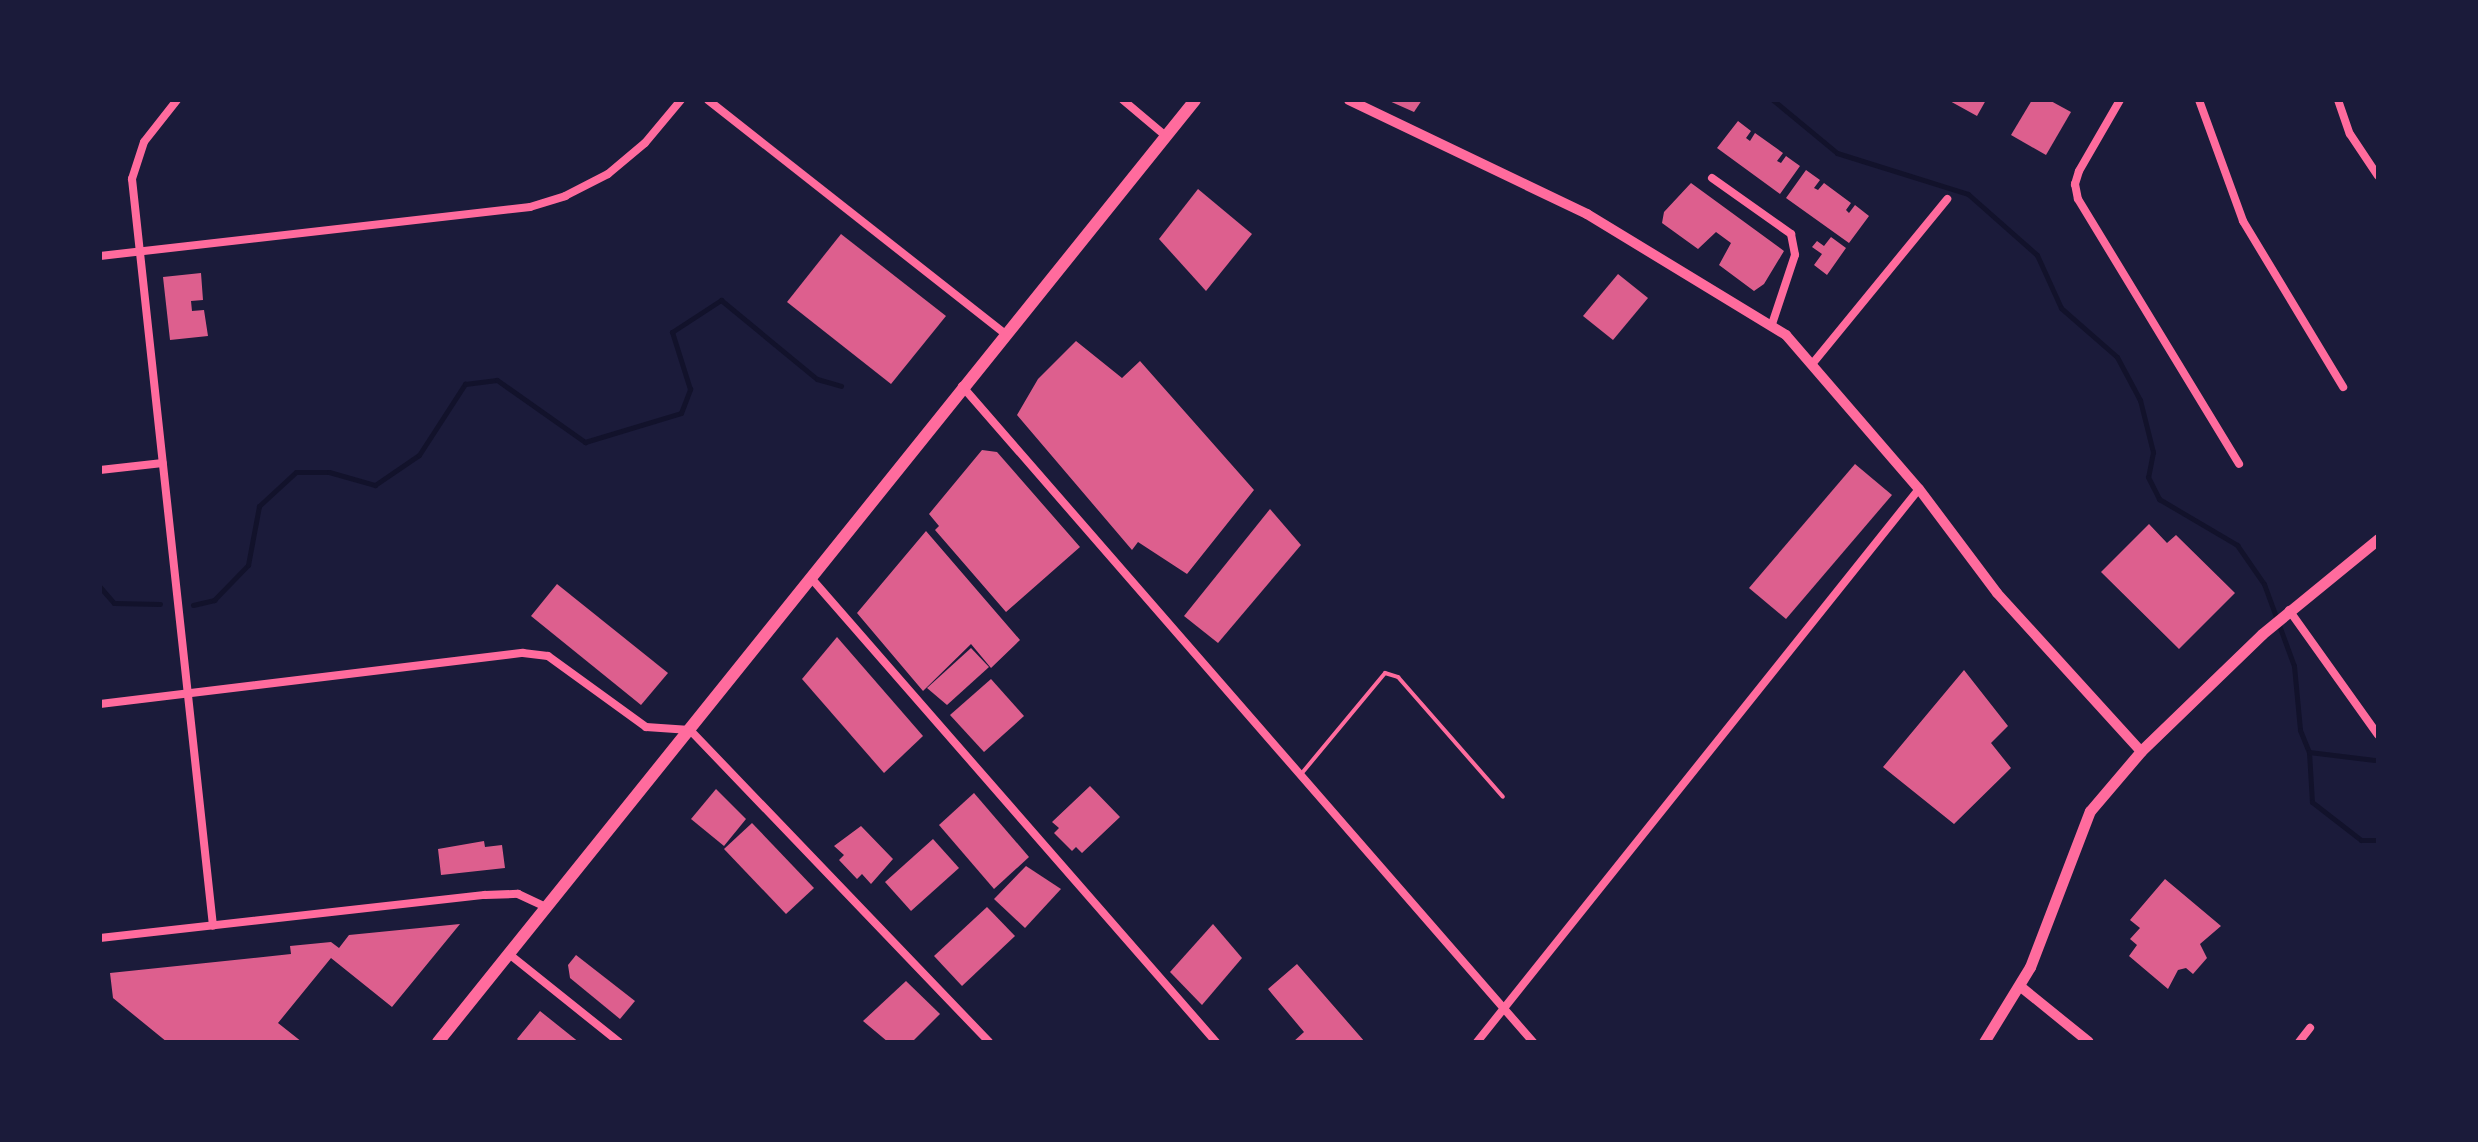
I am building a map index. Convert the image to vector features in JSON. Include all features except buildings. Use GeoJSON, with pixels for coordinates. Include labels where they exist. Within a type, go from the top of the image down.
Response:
{"type":"FeatureCollection","features":[{"type":"Feature","properties":{"kind":"main road"},"geometry":{"type":"LineString","coordinates":[[438,1042],[1004,333],[1195,100]]}},
{"type":"Feature","properties":{"kind":"main road"},"geometry":{"type":"LineString","coordinates":[[1984,1042],[2021,987],[2090,811],[2141,751],[2262,634],[2378,539]]}},
{"type":"Feature","properties":{"kind":"street"},"geometry":{"type":"LineString","coordinates":[[177,100],[136,158],[132,179],[213,926]]}},
{"type":"Feature","properties":{"kind":"street"},"geometry":{"type":"LineString","coordinates":[[100,256],[530,207],[565,196],[608,174],[645,143],[681,100]]}},
{"type":"Feature","properties":{"kind":"street"},"geometry":{"type":"LineString","coordinates":[[708,100],[1004,333]]}},
{"type":"Feature","properties":{"kind":"street"},"geometry":{"type":"LineString","coordinates":[[1123,100],[1167,137]]}},
{"type":"Feature","properties":{"kind":"street"},"geometry":{"type":"LineString","coordinates":[[1349,100],[1587,214],[1772,324],[1813,363],[1919,489],[1997,593],[2141,751]]}},
{"type":"Feature","properties":{"kind":"street"},"geometry":{"type":"LineString","coordinates":[[2120,100],[2079,171],[2075,184],[2078,199],[2239,464]]}},
{"type":"Feature","properties":{"kind":"street"},"geometry":{"type":"LineString","coordinates":[[2199,100],[2243,221],[2343,387]]}},
{"type":"Feature","properties":{"kind":"street"},"geometry":{"type":"LineString","coordinates":[[2338,100],[2350,134],[2378,176]]}},
{"type":"Feature","properties":{"kind":"street"},"geometry":{"type":"LineString","coordinates":[[1712,178],[1791,234],[1795,255],[1772,324]]}},
{"type":"Feature","properties":{"kind":"street"},"geometry":{"type":"LineString","coordinates":[[1813,363],[1947,199]]}},
{"type":"Feature","properties":{"kind":"street"},"geometry":{"type":"LineString","coordinates":[[962,386],[1533,1042]]}},
{"type":"Feature","properties":{"kind":"street"},"geometry":{"type":"LineString","coordinates":[[100,470],[163,463]]}},
{"type":"Feature","properties":{"kind":"street"},"geometry":{"type":"LineString","coordinates":[[1477,1042],[1919,489]]}},
{"type":"Feature","properties":{"kind":"street"},"geometry":{"type":"LineString","coordinates":[[811,578],[1216,1042]]}},
{"type":"Feature","properties":{"kind":"street"},"geometry":{"type":"LineString","coordinates":[[2289,610],[2378,735]]}},
{"type":"Feature","properties":{"kind":"street"},"geometry":{"type":"LineString","coordinates":[[100,704],[523,653],[548,656],[646,727],[690,730],[989,1042]]}},
{"type":"Feature","properties":{"kind":"street"},"geometry":{"type":"LineString","coordinates":[[100,938],[485,895],[518,894],[546,907]]}},
{"type":"Feature","properties":{"kind":"street"},"geometry":{"type":"LineString","coordinates":[[509,954],[619,1042]]}},
{"type":"Feature","properties":{"kind":"street"},"geometry":{"type":"LineString","coordinates":[[2021,987],[2089,1042]]}},
{"type":"Feature","properties":{"kind":"street"},"geometry":{"type":"LineString","coordinates":[[2299,1042],[2310,1028]]}},
{"type":"Feature","properties":{"kind":"lane"},"geometry":{"type":"LineString","coordinates":[[1302,773],[1385,673],[1398,677],[1503,797]]}},
{"type":"Feature","properties":{"kind":"waterway"},"geometry":{"type":"LineString","coordinates":[[1773,100],[1837,153],[1968,194],[2037,255],[2061,308],[2117,357],[2140,400],[2153,452],[2148,477],[2159,499],[2237,545],[2264,584],[2294,666],[2300,730],[2309,752],[2312,802],[2361,840],[2378,840]]}},
{"type":"Feature","properties":{"kind":"waterway"},"geometry":{"type":"LineString","coordinates":[[193,605],[214,600],[248,565],[259,506],[296,472],[329,472],[375,485],[419,455],[465,384],[497,380],[585,442],[681,413],[690,389],[672,332],[721,300],[817,379],[841,386]]}},
{"type":"Feature","properties":{"kind":"waterway"},"geometry":{"type":"LineString","coordinates":[[100,587],[114,603],[160,604]]}},
{"type":"Feature","properties":{"kind":"waterway"},"geometry":{"type":"LineString","coordinates":[[2309,752],[2375,760]]}}]}
